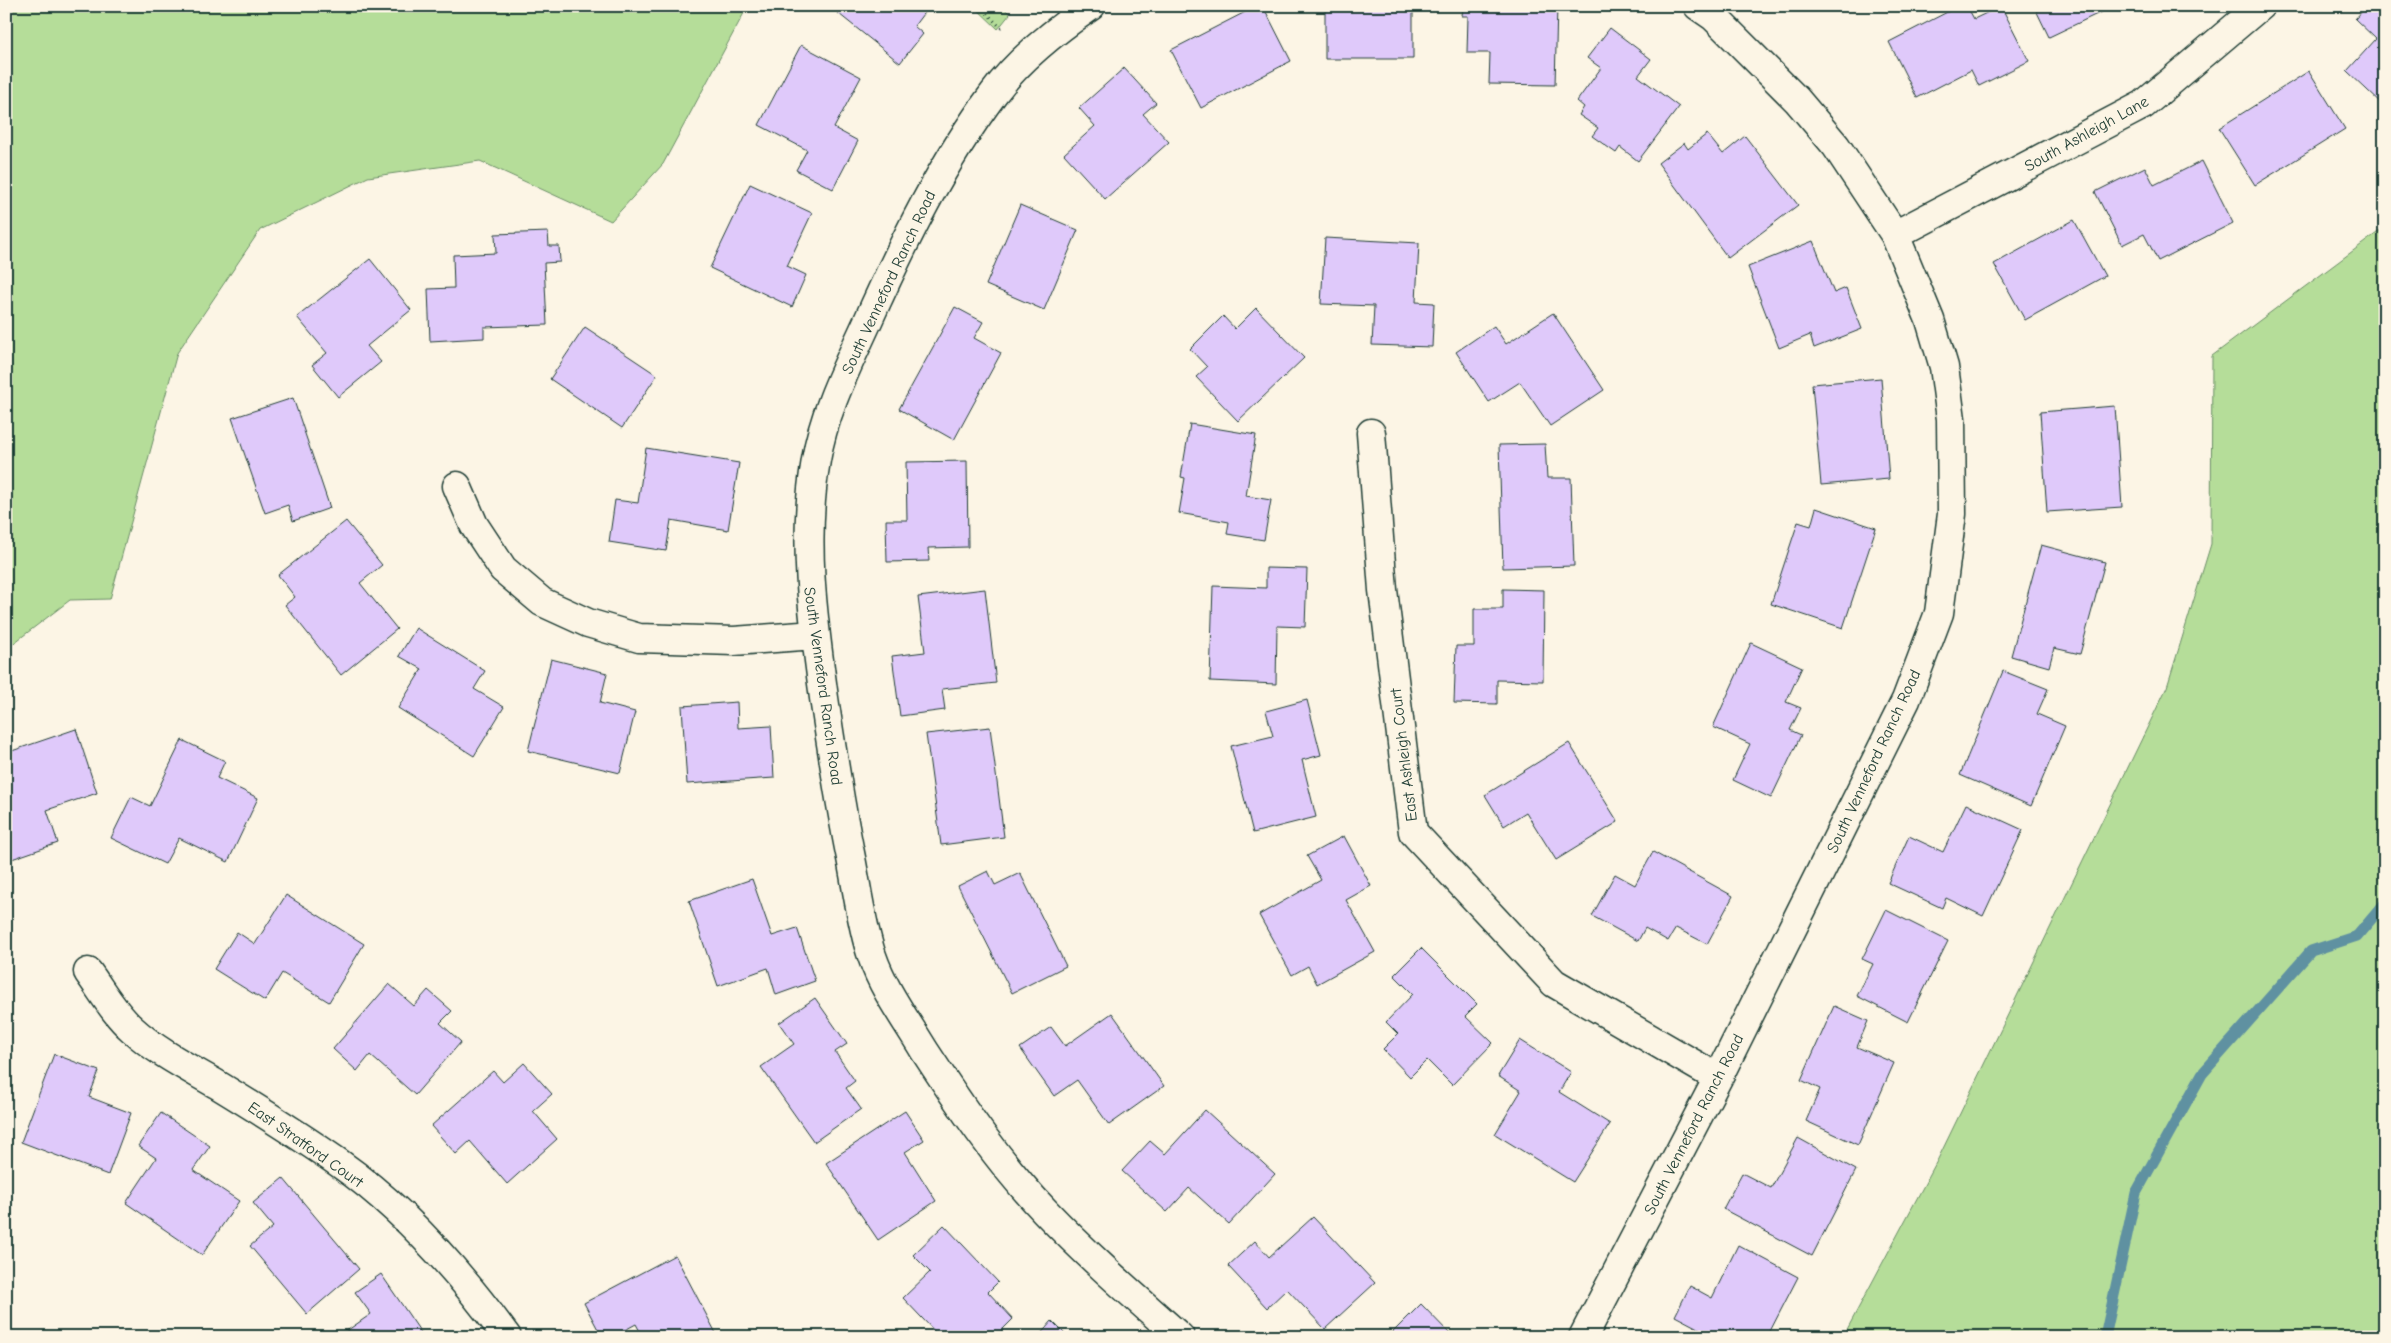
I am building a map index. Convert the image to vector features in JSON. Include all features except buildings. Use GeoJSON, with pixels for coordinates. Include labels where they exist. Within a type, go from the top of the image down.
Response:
{"type":"FeatureCollection","features":[{"type":"Feature","properties":{"kind":"street","name":"South Venneford Ranch Road"},"geometry":{"type":"LineString","coordinates":[[1091,6],[1068,22],[1035,50],[995,91],[938,178],[892,267],[832,400],[816,457],[809,516],[808,571],[815,635],[839,802],[872,956],[898,1008],[933,1064],[994,1149],[1042,1208],[1103,1268],[1180,1337]]}},
{"type":"Feature","properties":{"kind":"street","name":"South Venneford Ranch Road"},"geometry":{"type":"LineString","coordinates":[[1583,1337],[1718,1078],[1906,700],[1939,613],[1952,514],[1952,419],[1944,368],[1932,328],[1894,235],[1836,146],[1797,100],[1714,17],[1698,6]]}},
{"type":"Feature","properties":{"kind":"street","name":"South Ashleigh Lane"},"geometry":{"type":"LineString","coordinates":[[1894,235],[2143,105],[2260,6]]}},
{"type":"Feature","properties":{"kind":"street","name":"East Ashleigh Court"},"geometry":{"type":"LineString","coordinates":[[1371,433],[1383,590],[1413,832],[1554,983],[1718,1078]]}},
{"type":"Feature","properties":{"kind":"street"},"geometry":{"type":"LineString","coordinates":[[457,486],[474,525],[503,569],[542,602],[588,623],[639,638],[734,640],[815,635]]}},
{"type":"Feature","properties":{"kind":"street","name":"East Stratford Court"},"geometry":{"type":"LineString","coordinates":[[88,972],[112,1006],[132,1029],[164,1052],[286,1127],[341,1165],[382,1199],[432,1246],[484,1306],[507,1337]]}},
{"type":"Feature","properties":{"kind":"green space"},"geometry":{"type":"Polygon","coordinates":[[[6,6],[751,6],[744,13],[663,164],[611,221],[480,161],[368,177],[260,230],[177,353],[110,599],[70,600],[6,649],[6,6]]]}},
{"type":"Feature","properties":{"kind":"green space"},"geometry":{"type":"Polygon","coordinates":[[[974,6],[1002,6],[1010,14],[998,29],[974,6]]]}},
{"type":"Feature","properties":{"kind":"green space"},"geometry":{"type":"Polygon","coordinates":[[[2385,227],[2385,1337],[1843,1337],[1938,1159],[2167,687],[2211,544],[2212,356],[2385,227]]]}},
{"type":"Feature","properties":{"kind":"waterway"},"geometry":{"type":"LineString","coordinates":[[2105,1337],[2136,1193],[2202,1074],[2311,951],[2357,936],[2385,903]]}}]}
